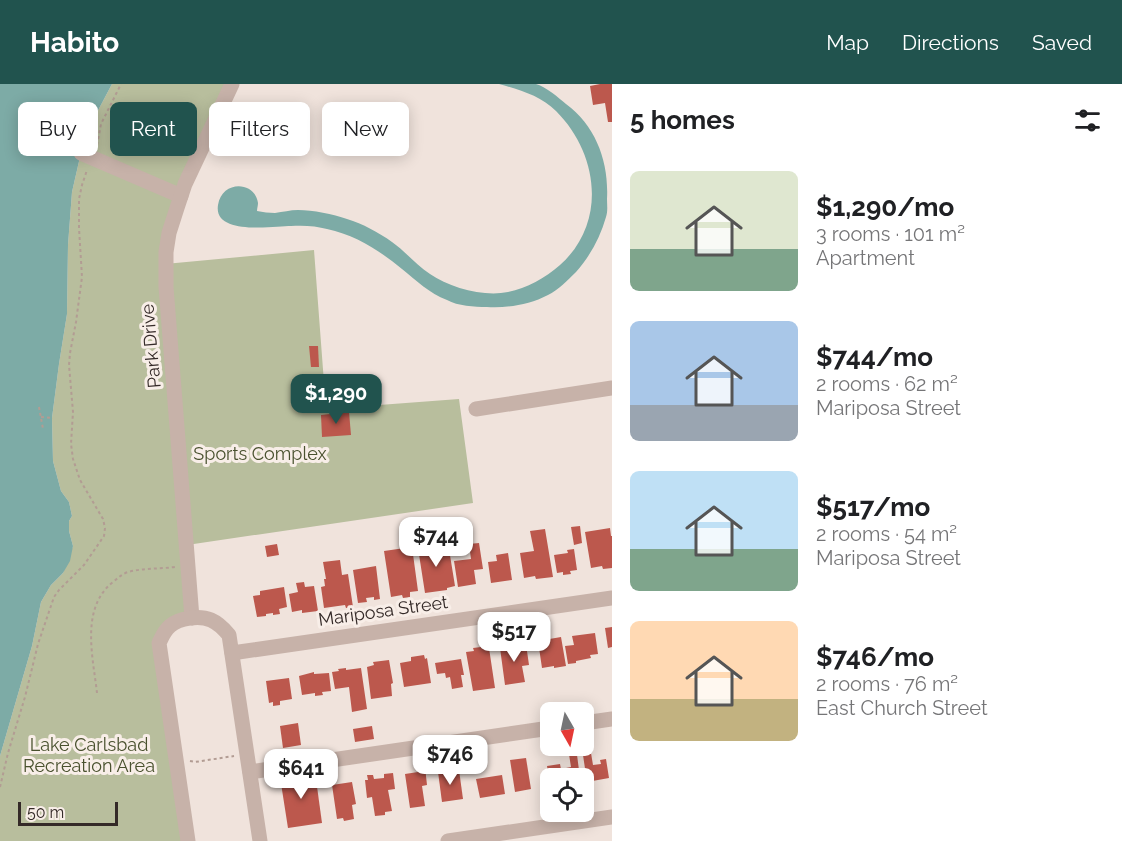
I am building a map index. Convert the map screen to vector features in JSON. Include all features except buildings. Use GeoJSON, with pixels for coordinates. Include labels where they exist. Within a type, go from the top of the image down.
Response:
{"type":"FeatureCollection","features":[{"type":"Feature","properties":{"kind":"street","name":"Park Drive"},"geometry":{"type":"LineString","coordinates":[[192,618],[165,264],[169,233],[181,196],[232,84]]}},
{"type":"Feature","properties":{"kind":"street"},"geometry":{"type":"LineString","coordinates":[[86,156],[181,196]]}},
{"type":"Feature","properties":{"kind":"street"},"geometry":{"type":"LineString","coordinates":[[476,409],[612,388]]}},
{"type":"Feature","properties":{"kind":"street","name":"Mariposa Street"},"geometry":{"type":"LineString","coordinates":[[232,653],[612,598]]}},
{"type":"Feature","properties":{"kind":"street"},"geometry":{"type":"LineString","coordinates":[[188,841],[159,643],[171,625],[192,618],[208,619],[221,626],[229,635],[260,841]]}},
{"type":"Feature","properties":{"kind":"street"},"geometry":{"type":"LineString","coordinates":[[594,722],[612,719]]}},
{"type":"Feature","properties":{"kind":"street"},"geometry":{"type":"LineString","coordinates":[[250,772],[540,729]]}},
{"type":"Feature","properties":{"kind":"street"},"geometry":{"type":"LineString","coordinates":[[448,841],[612,817]]}},
{"type":"Feature","properties":{"kind":"path"},"geometry":{"type":"LineString","coordinates":[[98,140],[101,124],[121,84]]}},
{"type":"Feature","properties":{"kind":"path"},"geometry":{"type":"LineString","coordinates":[[0,787],[26,697],[38,644],[54,597],[84,564],[104,536],[103,519],[80,480],[71,444],[73,412],[69,365],[82,277],[79,199],[86,156]]}},
{"type":"Feature","properties":{"kind":"path"},"geometry":{"type":"LineString","coordinates":[[39,407],[43,429]]}},
{"type":"Feature","properties":{"kind":"path"},"geometry":{"type":"LineString","coordinates":[[41,417],[52,418]]}},
{"type":"Feature","properties":{"kind":"path"},"geometry":{"type":"LineString","coordinates":[[97,693],[91,631],[93,612],[99,597],[108,586],[125,573],[188,564]]}},
{"type":"Feature","properties":{"kind":"path"},"geometry":{"type":"LineString","coordinates":[[186,759],[195,762],[240,757]]}},
{"type":"Feature","properties":{"kind":"green space","name":"Lake Carlsbad Recreation Area"},"geometry":{"type":"Polygon","coordinates":[[[112,84],[232,84],[223,102],[209,102],[209,132],[201,149],[165,264],[314,250],[326,409],[459,399],[473,503],[187,545],[192,618],[163,634],[188,841],[0,841],[0,756],[32,646],[41,602],[51,585],[63,573],[73,546],[69,531],[69,521],[72,516],[69,502],[61,491],[53,461],[52,418],[67,314],[68,245],[72,192],[80,156],[98,156],[98,110],[112,84]]]}},
{"type":"Feature","properties":{"kind":"water"},"geometry":{"type":"Polygon","coordinates":[[[0,84],[112,84],[98,110],[98,102],[18,102],[18,156],[80,156],[72,192],[68,245],[67,314],[52,418],[53,461],[61,491],[69,502],[72,516],[69,521],[69,531],[73,546],[70,561],[41,602],[32,646],[0,756],[0,84]]]}},
{"type":"Feature","properties":{"kind":"water"},"geometry":{"type":"Polygon","coordinates":[[[499,84],[536,84],[560,99],[576,113],[593,134],[606,172],[607,212],[594,246],[570,278],[541,298],[503,307],[456,304],[434,294],[394,262],[348,235],[310,226],[247,227],[225,221],[219,215],[218,205],[226,191],[238,186],[245,187],[256,196],[257,211],[275,213],[295,210],[310,211],[353,221],[397,246],[430,274],[457,287],[478,292],[499,293],[529,285],[554,270],[575,248],[585,229],[591,209],[592,188],[589,168],[581,147],[570,128],[556,111],[537,97],[499,84]]]}},
{"type":"Feature","properties":{"kind":"park label","name":"Sports Complex"},"geometry":{"type":"Point","coordinates":[260,454]}}]}
